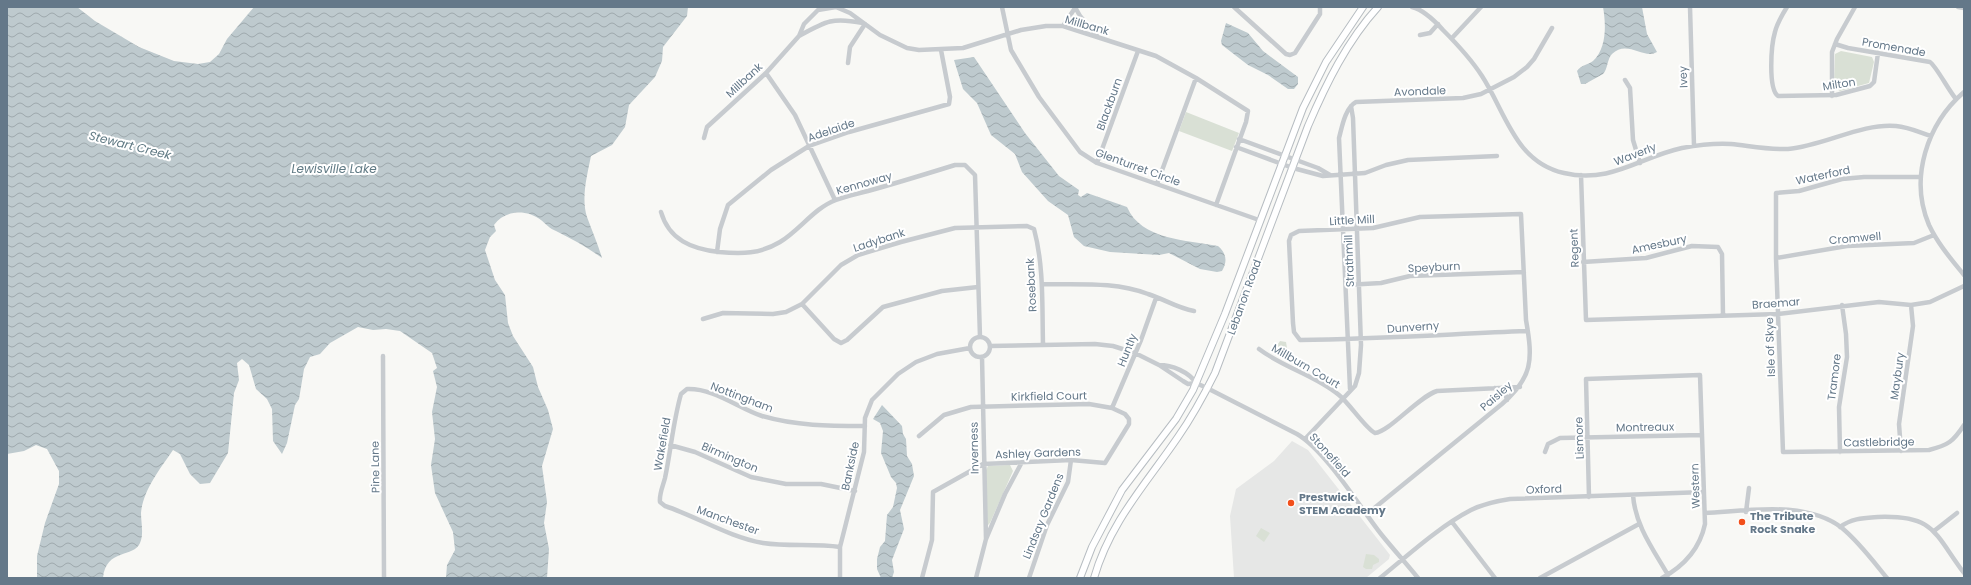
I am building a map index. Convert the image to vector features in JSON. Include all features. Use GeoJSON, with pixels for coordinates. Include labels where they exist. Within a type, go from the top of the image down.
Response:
{"type":"FeatureCollection","features":[{"type":"Feature","properties":{"kind":"main road","name":"Lebanon Road"},"geometry":{"type":"LineString","coordinates":[[1080,578],[1092,547],[1122,490],[1176,418],[1196,383],[1225,314],[1280,163],[1312,87],[1335,47],[1363,7]]}},
{"type":"Feature","properties":{"kind":"main road","name":"Lebanon Road"},"geometry":{"type":"LineString","coordinates":[[1094,578],[1112,534],[1126,508],[1178,438],[1215,374],[1308,126],[1326,85],[1340,61],[1378,7]]}},
{"type":"Feature","properties":{"kind":"street","name":"Millbank"},"geometry":{"type":"LineString","coordinates":[[704,138],[707,127],[766,73],[799,36],[804,24],[818,10],[836,7],[850,13],[880,35],[907,48],[941,50],[963,48],[1007,34],[1046,26],[1064,26],[1156,56],[1196,78],[1248,111],[1246,122],[1239,139]]}},
{"type":"Feature","properties":{"kind":"street","name":"Glenturret Circle"},"geometry":{"type":"LineString","coordinates":[[1002,7],[1011,50],[1043,104],[1080,152],[1097,163],[1259,220]]}},
{"type":"Feature","properties":{"kind":"street"},"geometry":{"type":"LineString","coordinates":[[1234,7],[1286,54],[1291,55],[1296,51],[1321,9]]}},
{"type":"Feature","properties":{"kind":"street","name":"Waverly"},"geometry":{"type":"LineString","coordinates":[[1412,7],[1419,8],[1438,24],[1472,61],[1490,90],[1513,135],[1526,152],[1537,161],[1562,173],[1581,175],[1622,170],[1666,152],[1694,146],[1729,144],[1766,149],[1788,149],[1810,145],[1870,128],[1888,126],[1908,128],[1931,136]]}},
{"type":"Feature","properties":{"kind":"street"},"geometry":{"type":"LineString","coordinates":[[1452,38],[1482,7]]}},
{"type":"Feature","properties":{"kind":"street","name":"Ivey"},"geometry":{"type":"LineString","coordinates":[[1690,7],[1694,146]]}},
{"type":"Feature","properties":{"kind":"street","name":"Milton"},"geometry":{"type":"LineString","coordinates":[[1787,7],[1777,25],[1772,43],[1773,88],[1776,95],[1785,97],[1832,96],[1850,92],[1872,84],[1878,53]]}},
{"type":"Feature","properties":{"kind":"street"},"geometry":{"type":"LineString","coordinates":[[1832,96],[1831,62],[1835,44],[1855,7]]}},
{"type":"Feature","properties":{"kind":"street"},"geometry":{"type":"LineString","coordinates":[[1958,7],[1964,8]]}},
{"type":"Feature","properties":{"kind":"street"},"geometry":{"type":"LineString","coordinates":[[1064,26],[1075,8],[1087,25],[1099,38]]}},
{"type":"Feature","properties":{"kind":"street","name":"Millbank"},"geometry":{"type":"LineString","coordinates":[[799,36],[823,23],[833,20],[849,20],[865,24]]}},
{"type":"Feature","properties":{"kind":"street"},"geometry":{"type":"LineString","coordinates":[[848,63],[850,48],[865,24]]}},
{"type":"Feature","properties":{"kind":"street"},"geometry":{"type":"LineString","coordinates":[[1420,35],[1430,33],[1438,24]]}},
{"type":"Feature","properties":{"kind":"street","name":"Avondale"},"geometry":{"type":"LineString","coordinates":[[1351,106],[1356,102],[1463,98],[1476,96],[1519,74],[1527,67],[1537,54],[1552,28]]}},
{"type":"Feature","properties":{"kind":"street","name":"Promenade"},"geometry":{"type":"LineString","coordinates":[[1835,44],[1844,48],[1930,62],[1935,66],[1956,99]]}},
{"type":"Feature","properties":{"kind":"street","name":"Adelaide"},"geometry":{"type":"LineString","coordinates":[[717,252],[720,229],[728,205],[771,170],[809,146],[849,132],[948,104],[950,97],[941,50]]}},
{"type":"Feature","properties":{"kind":"street","name":"Blackburn"},"geometry":{"type":"LineString","coordinates":[[1097,163],[1138,51]]}},
{"type":"Feature","properties":{"kind":"street"},"geometry":{"type":"LineString","coordinates":[[766,73],[795,115],[835,200]]}},
{"type":"Feature","properties":{"kind":"street"},"geometry":{"type":"LineString","coordinates":[[1157,184],[1196,78]]}},
{"type":"Feature","properties":{"kind":"street"},"geometry":{"type":"LineString","coordinates":[[1625,80],[1630,88],[1632,140],[1640,163]]}},
{"type":"Feature","properties":{"kind":"street"},"geometry":{"type":"LineString","coordinates":[[1964,92],[1942,116],[1931,136],[1925,152],[1921,177],[1925,211],[1934,235],[1964,275]]}},
{"type":"Feature","properties":{"kind":"street","name":"Strathmill"},"geometry":{"type":"LineString","coordinates":[[1350,389],[1339,138],[1342,124],[1351,106]]}},
{"type":"Feature","properties":{"kind":"street","name":"Strathmill"},"geometry":{"type":"LineString","coordinates":[[1305,439],[1343,399],[1350,389],[1355,386],[1359,374],[1361,339],[1351,106]]}},
{"type":"Feature","properties":{"kind":"street"},"geometry":{"type":"LineString","coordinates":[[1216,205],[1239,139],[1318,168],[1330,175]]}},
{"type":"Feature","properties":{"kind":"street"},"geometry":{"type":"LineString","coordinates":[[1236,147],[1293,168],[1323,176],[1365,173],[1386,165],[1408,160],[1497,156]]}},
{"type":"Feature","properties":{"kind":"street","name":"Kennoway"},"geometry":{"type":"LineString","coordinates":[[661,212],[668,227],[680,240],[701,250],[740,254],[767,249],[782,241],[810,216],[835,200],[955,165],[965,165],[975,175],[976,227]]}},
{"type":"Feature","properties":{"kind":"street","name":"Regent"},"geometry":{"type":"LineString","coordinates":[[1581,175],[1586,320]]}},
{"type":"Feature","properties":{"kind":"street","name":"Waterford"},"geometry":{"type":"LineString","coordinates":[[1776,193],[1799,191],[1842,179],[1864,177],[1921,177]]}},
{"type":"Feature","properties":{"kind":"street","name":"Isle of Skye"},"geometry":{"type":"LineString","coordinates":[[1776,193],[1776,258],[1784,452]]}},
{"type":"Feature","properties":{"kind":"street","name":"Little Mill"},"geometry":{"type":"LineString","coordinates":[[1300,340],[1294,332],[1293,323],[1290,241],[1291,236],[1299,231],[1380,228],[1420,218],[1521,214]]}},
{"type":"Feature","properties":{"kind":"street","name":"Paisley"},"geometry":{"type":"LineString","coordinates":[[1367,514],[1507,400],[1520,387],[1529,368],[1521,214]]}},
{"type":"Feature","properties":{"kind":"street"},"geometry":{"type":"LineString","coordinates":[[976,227],[980,337]]}},
{"type":"Feature","properties":{"kind":"street","name":"Ladybank"},"geometry":{"type":"LineString","coordinates":[[703,319],[723,313],[773,314],[786,312],[802,304],[840,266],[858,255],[943,230],[976,227],[1032,227]]}},
{"type":"Feature","properties":{"kind":"street","name":"Rosebank"},"geometry":{"type":"LineString","coordinates":[[1032,227],[1036,234],[1042,284],[1043,344]]}},
{"type":"Feature","properties":{"kind":"street","name":"Cromwell"},"geometry":{"type":"LineString","coordinates":[[1776,258],[1847,246],[1914,243],[1934,235]]}},
{"type":"Feature","properties":{"kind":"street","name":"Amesbury"},"geometry":{"type":"LineString","coordinates":[[1584,262],[1639,259],[1653,257],[1680,248],[1714,246],[1720,250],[1722,254],[1723,315]]}},
{"type":"Feature","properties":{"kind":"street","name":"Speyburn"},"geometry":{"type":"LineString","coordinates":[[1346,285],[1381,283],[1410,276],[1524,272]]}},
{"type":"Feature","properties":{"kind":"street"},"geometry":{"type":"LineString","coordinates":[[1042,284],[1106,285],[1148,294],[1180,308],[1194,311]]}},
{"type":"Feature","properties":{"kind":"street","name":"Braemar"},"geometry":{"type":"LineString","coordinates":[[1586,320],[1778,314],[1842,305],[1879,302],[1911,304],[1930,302],[1964,286]]}},
{"type":"Feature","properties":{"kind":"street"},"geometry":{"type":"LineString","coordinates":[[802,304],[834,339],[841,343],[847,340],[883,308],[942,291],[978,288]]}},
{"type":"Feature","properties":{"kind":"street","name":"Huntly"},"geometry":{"type":"LineString","coordinates":[[1112,408],[1156,298]]}},
{"type":"Feature","properties":{"kind":"street","name":"Maybury"},"geometry":{"type":"LineString","coordinates":[[1901,451],[1899,424],[1913,326],[1911,304]]}},
{"type":"Feature","properties":{"kind":"street","name":"Tramore"},"geometry":{"type":"LineString","coordinates":[[1840,452],[1840,407],[1847,357],[1846,334],[1842,305]]}},
{"type":"Feature","properties":{"kind":"street","name":"Dunverny"},"geometry":{"type":"LineString","coordinates":[[1300,340],[1361,339],[1528,331]]}},
{"type":"Feature","properties":{"kind":"street"},"geometry":{"type":"LineString","coordinates":[[980,337],[987,340],[990,346],[988,353],[982,357],[974,355],[970,348],[973,340],[980,337]]}},
{"type":"Feature","properties":{"kind":"street"},"geometry":{"type":"LineString","coordinates":[[990,346],[1095,344],[1113,346],[1135,353],[1159,365],[1174,377],[1188,384],[1196,383],[1187,373],[1164,365],[1159,365]]}},
{"type":"Feature","properties":{"kind":"street","name":"Bankside"},"geometry":{"type":"LineString","coordinates":[[840,578],[840,547],[864,452],[866,412],[872,400],[877,393],[904,370],[923,358],[970,348]]}},
{"type":"Feature","properties":{"kind":"street","name":"Millburn Court"},"geometry":{"type":"LineString","coordinates":[[1259,349],[1282,364],[1327,387],[1343,399],[1370,429],[1378,433],[1427,394],[1445,390],[1496,388]]}},
{"type":"Feature","properties":{"kind":"street","name":"Pine Lane"},"geometry":{"type":"LineString","coordinates":[[383,356],[384,578]]}},
{"type":"Feature","properties":{"kind":"street","name":"Inverness"},"geometry":{"type":"LineString","coordinates":[[982,357],[983,464],[986,539]]}},
{"type":"Feature","properties":{"kind":"street","name":"Lismore"},"geometry":{"type":"LineString","coordinates":[[1589,497],[1586,379],[1700,376]]}},
{"type":"Feature","properties":{"kind":"street","name":"Western"},"geometry":{"type":"LineString","coordinates":[[1662,578],[1668,575],[1687,559],[1697,548],[1703,536],[1705,513],[1700,376]]}},
{"type":"Feature","properties":{"kind":"street","name":"Stonefield"},"geometry":{"type":"LineString","coordinates":[[1196,383],[1305,439],[1332,469],[1418,578]]}},
{"type":"Feature","properties":{"kind":"street"},"geometry":{"type":"LineString","coordinates":[[1496,388],[1520,387]]}},
{"type":"Feature","properties":{"kind":"street"},"geometry":{"type":"LineString","coordinates":[[1496,388],[1505,393],[1507,400]]}},
{"type":"Feature","properties":{"kind":"street","name":"Nottingham"},"geometry":{"type":"LineString","coordinates":[[684,390],[691,389],[717,396],[761,415],[802,425],[865,426]]}},
{"type":"Feature","properties":{"kind":"street","name":"Wakefield"},"geometry":{"type":"LineString","coordinates":[[660,502],[680,398],[684,390]]}},
{"type":"Feature","properties":{"kind":"street","name":"Kirkfield Court"},"geometry":{"type":"LineString","coordinates":[[919,436],[944,415],[962,409],[1075,404],[1112,408],[1125,414],[1129,419],[1129,424],[1108,460],[1102,464]]}},
{"type":"Feature","properties":{"kind":"street","name":"Castlebridge"},"geometry":{"type":"LineString","coordinates":[[1784,452],[1929,450],[1947,445],[1955,439],[1964,425]]}},
{"type":"Feature","properties":{"kind":"street","name":"Montreaux"},"geometry":{"type":"LineString","coordinates":[[1546,452],[1548,444],[1560,438],[1702,435]]}},
{"type":"Feature","properties":{"kind":"street","name":"Birmington"},"geometry":{"type":"LineString","coordinates":[[670,445],[695,452],[751,477],[786,484],[821,484],[854,491]]}},
{"type":"Feature","properties":{"kind":"street","name":"Ashley Gardens"},"geometry":{"type":"LineString","coordinates":[[922,578],[932,540],[933,492],[983,464],[1072,460],[1085,460],[1102,464]]}},
{"type":"Feature","properties":{"kind":"street","name":"Lindsay Gardens"},"geometry":{"type":"LineString","coordinates":[[1028,578],[1047,525],[1068,482],[1072,460]]}},
{"type":"Feature","properties":{"kind":"street","name":"Inverness"},"geometry":{"type":"LineString","coordinates":[[976,578],[986,539],[1005,494],[1022,462]]}},
{"type":"Feature","properties":{"kind":"street"},"geometry":{"type":"LineString","coordinates":[[1746,512],[1749,488]]}},
{"type":"Feature","properties":{"kind":"street","name":"Oxford"},"geometry":{"type":"LineString","coordinates":[[1380,578],[1452,522],[1472,510],[1492,502],[1510,499],[1704,492]]}},
{"type":"Feature","properties":{"kind":"street"},"geometry":{"type":"LineString","coordinates":[[1633,495],[1634,508],[1639,524],[1668,575]]}},
{"type":"Feature","properties":{"kind":"street","name":"Manchester"},"geometry":{"type":"LineString","coordinates":[[660,502],[719,528],[756,541],[782,544],[809,543],[840,547]]}},
{"type":"Feature","properties":{"kind":"street"},"geometry":{"type":"LineString","coordinates":[[1705,513],[1790,510],[1807,512],[1822,517],[1840,527],[1887,578]]}},
{"type":"Feature","properties":{"kind":"street"},"geometry":{"type":"LineString","coordinates":[[1934,531],[1957,513]]}},
{"type":"Feature","properties":{"kind":"street"},"geometry":{"type":"LineString","coordinates":[[1840,527],[1855,519],[1901,517],[1921,521],[1934,531],[1964,573]]}},
{"type":"Feature","properties":{"kind":"street"},"geometry":{"type":"LineString","coordinates":[[1452,522],[1495,578]]}},
{"type":"Feature","properties":{"kind":"street"},"geometry":{"type":"LineString","coordinates":[[1540,578],[1639,524]]}},
{"type":"Feature","properties":{"kind":"shaded area"},"geometry":{"type":"Polygon","coordinates":[[[1841,51],[1872,57],[1874,62],[1869,83],[1840,91],[1834,87],[1835,54],[1841,51]]]}},
{"type":"Feature","properties":{"kind":"shaded area"},"geometry":{"type":"Polygon","coordinates":[[[1186,112],[1239,133],[1232,151],[1179,131],[1186,112]]]}},
{"type":"Feature","properties":{"kind":"shaded area"},"geometry":{"type":"Polygon","coordinates":[[[1280,341],[1286,342],[1287,348],[1291,352],[1291,357],[1285,357],[1278,352],[1276,347],[1280,341]]]}},
{"type":"Feature","properties":{"kind":"shaded area","name":"Prestwick STEM Academy"},"geometry":{"type":"Polygon","coordinates":[[[1292,441],[1308,450],[1390,555],[1389,559],[1366,578],[1234,578],[1230,516],[1236,489],[1274,461],[1292,441]]]}},
{"type":"Feature","properties":{"kind":"shaded area"},"geometry":{"type":"Polygon","coordinates":[[[1010,465],[1013,471],[990,523],[987,526],[986,470],[988,466],[1010,465]]]}},
{"type":"Feature","properties":{"kind":"shaded area"},"geometry":{"type":"Polygon","coordinates":[[[1261,528],[1270,533],[1264,542],[1256,536],[1261,528]]]}},
{"type":"Feature","properties":{"kind":"shaded area"},"geometry":{"type":"Polygon","coordinates":[[[1366,554],[1374,555],[1379,559],[1379,562],[1373,565],[1372,569],[1366,569],[1363,567],[1366,554]]]}},
{"type":"Feature","properties":{"kind":"water","name":"Lewisville Lake"},"geometry":{"type":"Polygon","coordinates":[[[7,7],[77,7],[95,21],[139,47],[174,61],[198,64],[210,62],[219,54],[227,39],[254,7],[688,7],[687,16],[663,47],[662,61],[655,77],[629,105],[625,127],[612,145],[591,156],[585,187],[585,210],[602,258],[579,243],[552,229],[535,216],[522,213],[504,216],[494,225],[496,231],[490,237],[485,250],[495,280],[505,295],[508,323],[513,336],[533,367],[538,387],[548,410],[553,429],[542,466],[547,502],[544,523],[549,549],[547,578],[446,578],[447,565],[455,550],[453,532],[435,493],[431,465],[435,439],[432,412],[437,387],[433,371],[437,368],[432,353],[400,331],[386,329],[373,330],[358,327],[330,343],[320,354],[310,357],[304,369],[299,399],[295,405],[287,443],[282,454],[273,441],[272,409],[267,399],[256,389],[249,365],[242,359],[237,363],[239,380],[234,393],[228,453],[210,483],[200,484],[190,474],[180,454],[173,450],[153,480],[142,504],[142,536],[137,548],[114,558],[109,562],[105,568],[103,578],[37,578],[37,556],[45,523],[59,484],[59,471],[47,449],[36,445],[24,451],[7,454],[7,7]]]}},
{"type":"Feature","properties":{"kind":"water"},"geometry":{"type":"Polygon","coordinates":[[[1603,7],[1642,7],[1647,34],[1657,52],[1647,54],[1624,48],[1618,50],[1610,56],[1603,74],[1585,84],[1581,84],[1577,71],[1580,67],[1593,61],[1598,56],[1603,43],[1605,21],[1603,7]]]}},
{"type":"Feature","properties":{"kind":"water"},"geometry":{"type":"Polygon","coordinates":[[[1226,23],[1248,33],[1263,51],[1298,77],[1298,84],[1294,89],[1288,89],[1268,75],[1248,65],[1222,45],[1221,41],[1226,23]]]}},
{"type":"Feature","properties":{"kind":"water"},"geometry":{"type":"Polygon","coordinates":[[[974,57],[1025,133],[1059,176],[1079,190],[1078,195],[1081,197],[1087,193],[1127,207],[1134,218],[1143,226],[1166,237],[1218,246],[1223,251],[1225,257],[1225,264],[1222,271],[1217,272],[1200,269],[1169,253],[1159,255],[1110,252],[1084,246],[1074,237],[1068,215],[1048,201],[1022,172],[1015,154],[991,135],[977,103],[963,89],[954,60],[974,57]]]}},
{"type":"Feature","properties":{"kind":"water"},"geometry":{"type":"Polygon","coordinates":[[[882,405],[902,426],[903,434],[906,439],[907,456],[912,464],[914,476],[900,510],[904,529],[892,560],[894,572],[892,578],[881,578],[877,569],[877,559],[880,547],[885,541],[887,515],[893,507],[897,488],[881,453],[883,431],[880,423],[873,419],[882,405]]]}},
{"type":"Feature","properties":{"kind":"place","name":"Prestwick STEM Academy"},"geometry":{"type":"Point","coordinates":[1291,503]}},
{"type":"Feature","properties":{"kind":"place","name":"The Tribute Rock Snake"},"geometry":{"type":"Point","coordinates":[1742,522]}},
{"type":"Feature","properties":{"kind":"water label","name":"Stewart Creek"},"geometry":{"type":"Point","coordinates":[130,145]}}]}
